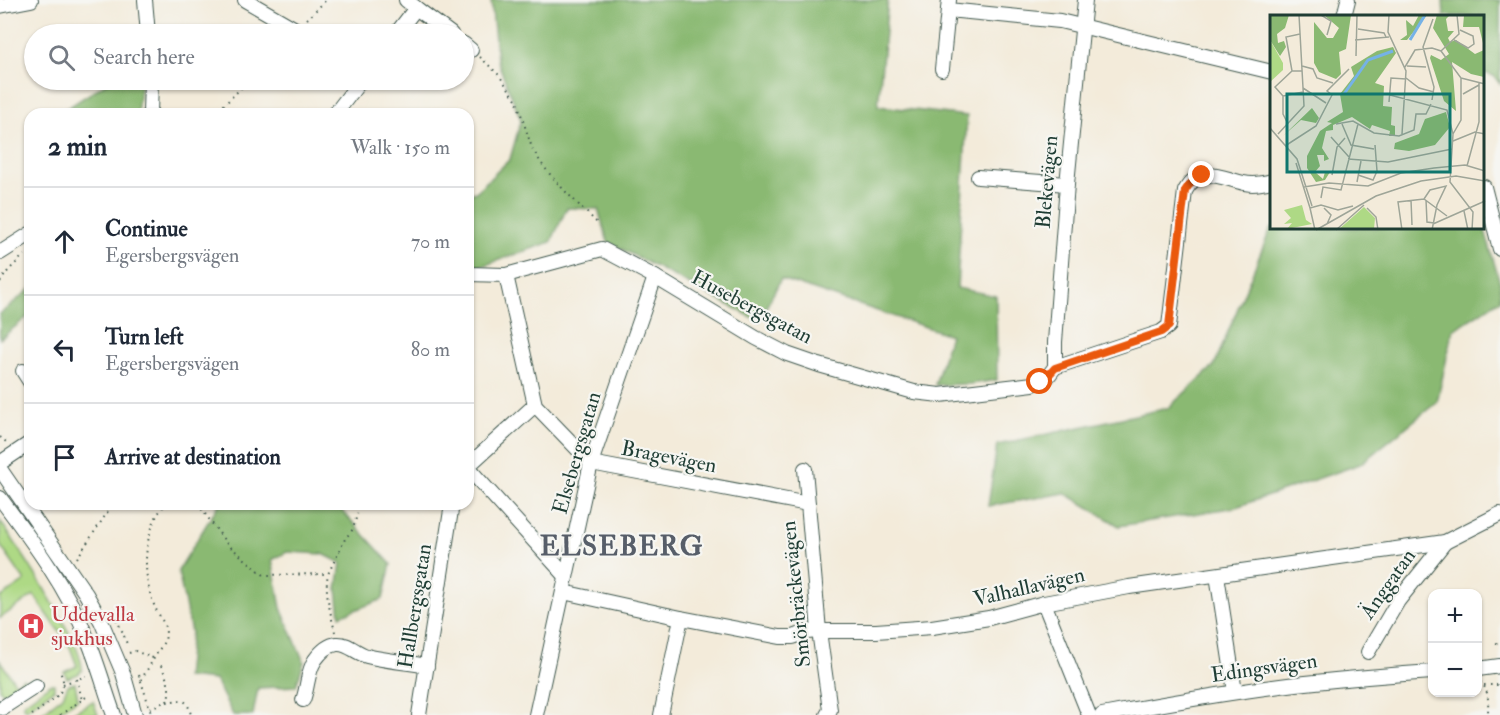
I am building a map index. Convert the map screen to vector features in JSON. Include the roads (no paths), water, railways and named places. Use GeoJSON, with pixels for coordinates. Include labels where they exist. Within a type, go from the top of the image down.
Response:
{"type":"FeatureCollection","features":[{"type":"Feature","properties":{"kind":"street"},"geometry":{"type":"LineString","coordinates":[[0,6],[31,0]]}},
{"type":"Feature","properties":{"kind":"street"},"geometry":{"type":"LineString","coordinates":[[145,0],[147,24]]}},
{"type":"Feature","properties":{"kind":"street"},"geometry":{"type":"LineString","coordinates":[[245,0],[286,24]]}},
{"type":"Feature","properties":{"kind":"street","name":"Blekevägen"},"geometry":{"type":"LineString","coordinates":[[1055,368],[1067,184],[1084,0]]}},
{"type":"Feature","properties":{"kind":"street"},"geometry":{"type":"LineString","coordinates":[[1344,15],[1348,0]]}},
{"type":"Feature","properties":{"kind":"street"},"geometry":{"type":"LineString","coordinates":[[401,24],[411,4],[438,24]]}},
{"type":"Feature","properties":{"kind":"street"},"geometry":{"type":"LineString","coordinates":[[942,69],[948,5],[1060,21],[1270,72]]}},
{"type":"Feature","properties":{"kind":"street"},"geometry":{"type":"LineString","coordinates":[[150,108],[151,90]]}},
{"type":"Feature","properties":{"kind":"street"},"geometry":{"type":"LineString","coordinates":[[340,108],[353,90]]}},
{"type":"Feature","properties":{"kind":"street","name":"Husebergsgatan"},"geometry":{"type":"LineString","coordinates":[[474,273],[506,275],[602,249],[655,277],[787,354],[914,392],[940,395],[1033,384],[1046,378],[1055,368],[1161,332],[1169,326],[1185,191],[1189,185],[1202,175],[1211,175],[1246,184],[1270,181]]}},
{"type":"Feature","properties":{"kind":"street"},"geometry":{"type":"LineString","coordinates":[[978,177],[1067,184]]}},
{"type":"Feature","properties":{"kind":"street"},"geometry":{"type":"LineString","coordinates":[[1485,191],[1500,249]]}},
{"type":"Feature","properties":{"kind":"street"},"geometry":{"type":"LineString","coordinates":[[0,254],[24,238]]}},
{"type":"Feature","properties":{"kind":"street"},"geometry":{"type":"LineString","coordinates":[[474,461],[535,405],[506,275]]}},
{"type":"Feature","properties":{"kind":"street","name":"Elsebergsgatan"},"geometry":{"type":"LineString","coordinates":[[536,715],[591,463],[655,277]]}},
{"type":"Feature","properties":{"kind":"street","name":"Bragevägen"},"geometry":{"type":"LineString","coordinates":[[535,405],[591,463],[808,504]]}},
{"type":"Feature","properties":{"kind":"street"},"geometry":{"type":"LineString","coordinates":[[0,463],[24,447]]}},
{"type":"Feature","properties":{"kind":"street"},"geometry":{"type":"LineString","coordinates":[[0,469],[24,504]]}},
{"type":"Feature","properties":{"kind":"street","name":"Smörbräckevägen"},"geometry":{"type":"LineString","coordinates":[[805,469],[819,631],[830,710],[827,715]]}},
{"type":"Feature","properties":{"kind":"street"},"geometry":{"type":"LineString","coordinates":[[474,474],[566,576]]}},
{"type":"Feature","properties":{"kind":"street"},"geometry":{"type":"LineString","coordinates":[[0,498],[53,572],[71,604],[88,640],[114,715]]}},
{"type":"Feature","properties":{"kind":"street"},"geometry":{"type":"LineString","coordinates":[[28,510],[86,594],[123,673],[135,715]]}},
{"type":"Feature","properties":{"kind":"street","name":"Hallbergsgatan"},"geometry":{"type":"LineString","coordinates":[[419,715],[451,510]]}},
{"type":"Feature","properties":{"kind":"street","name":"Valhallavägen"},"geometry":{"type":"LineString","coordinates":[[563,592],[780,637],[793,637],[819,631],[876,631],[932,627],[989,618],[1044,603],[1129,587],[1445,542],[1500,514]]}},
{"type":"Feature","properties":{"kind":"street","name":"Änggatan"},"geometry":{"type":"LineString","coordinates":[[1368,652],[1398,601],[1445,542]]}},
{"type":"Feature","properties":{"kind":"street"},"geometry":{"type":"LineString","coordinates":[[1217,575],[1235,692]]}},
{"type":"Feature","properties":{"kind":"street"},"geometry":{"type":"LineString","coordinates":[[1044,603],[1089,715]]}},
{"type":"Feature","properties":{"kind":"street"},"geometry":{"type":"LineString","coordinates":[[661,715],[681,618]]}},
{"type":"Feature","properties":{"kind":"street"},"geometry":{"type":"LineString","coordinates":[[303,700],[314,661],[325,649],[339,644],[366,656],[427,666]]}},
{"type":"Feature","properties":{"kind":"street"},"geometry":{"type":"LineString","coordinates":[[1482,668],[1500,666]]}},
{"type":"Feature","properties":{"kind":"street","name":"Edingsvägen"},"geometry":{"type":"LineString","coordinates":[[1102,715],[1235,692],[1355,677],[1428,672]]}},
{"type":"Feature","properties":{"kind":"street"},"geometry":{"type":"LineString","coordinates":[[2,708],[36,686]]}},
{"type":"Feature","properties":{"kind":"place","name":"Uddevalla sjukhus"},"geometry":{"type":"Point","coordinates":[31,626]}},
{"type":"Feature","properties":{"kind":"district","name":"ELSEBERG"},"geometry":{"type":"Point","coordinates":[622,546]}}]}
